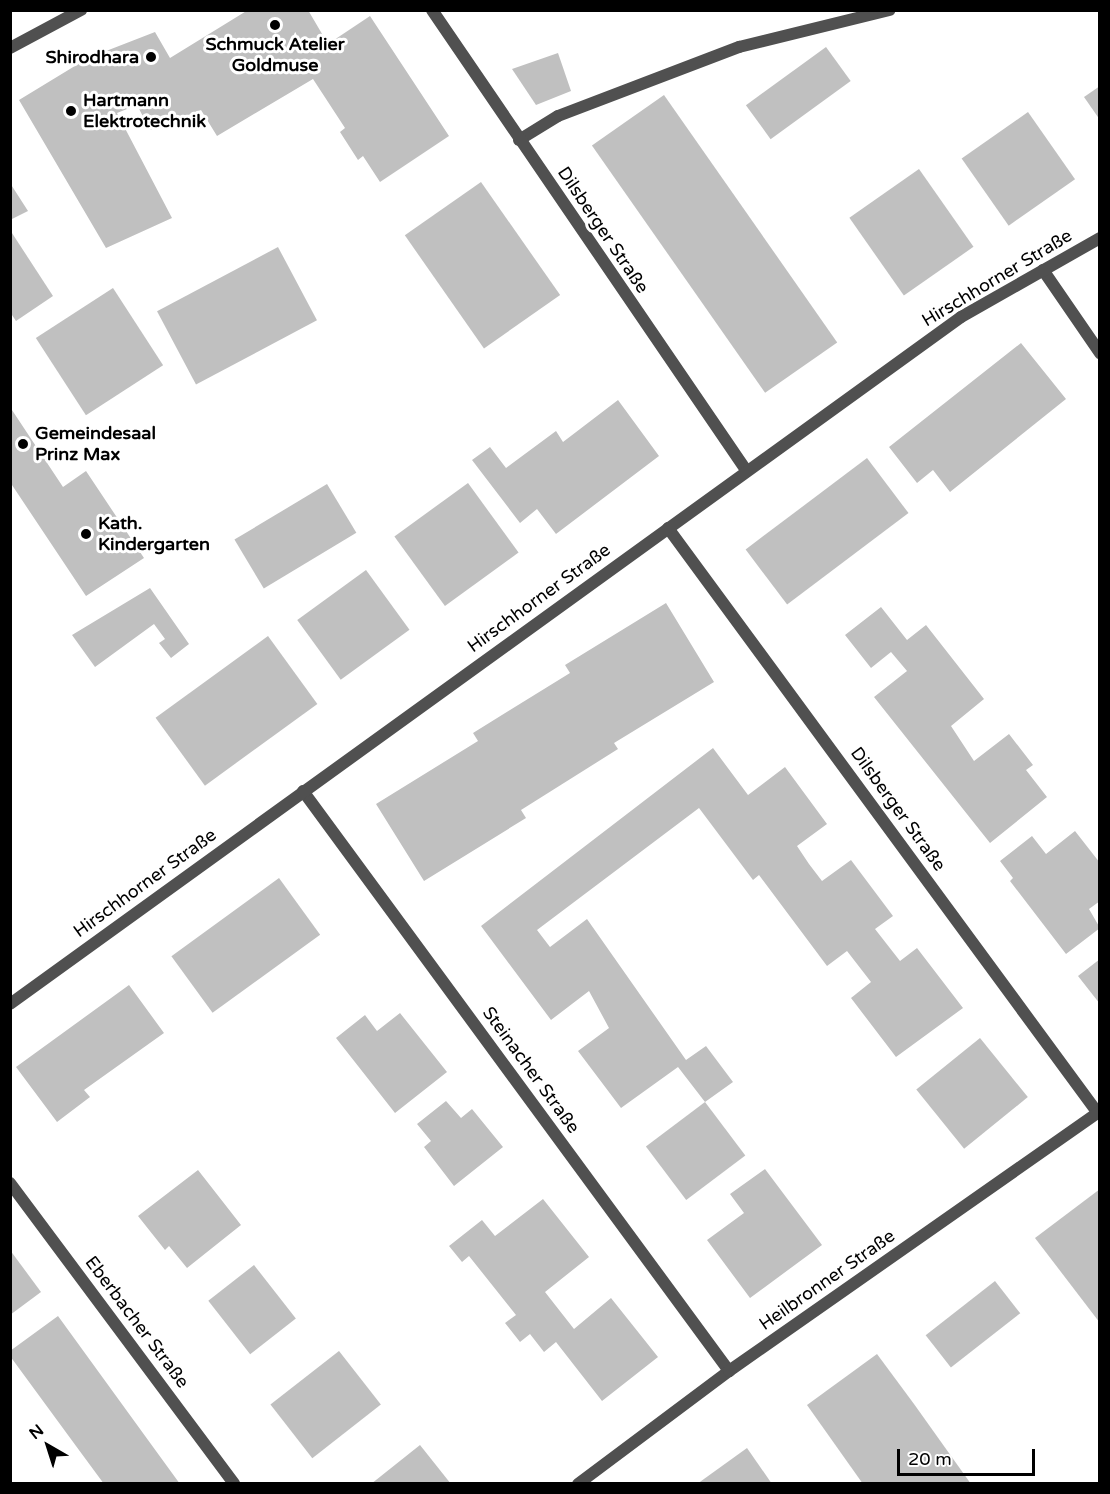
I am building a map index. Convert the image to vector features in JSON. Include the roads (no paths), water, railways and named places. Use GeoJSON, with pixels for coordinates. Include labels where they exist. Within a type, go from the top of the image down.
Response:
{"type":"FeatureCollection","features":[{"type":"Feature","properties":{"kind":"street"},"geometry":{"type":"LineString","coordinates":[[10,48],[81,10]]}},
{"type":"Feature","properties":{"kind":"street","name":"Dilsberger Straße"},"geometry":{"type":"LineString","coordinates":[[432,10],[746,470]]}},
{"type":"Feature","properties":{"kind":"street"},"geometry":{"type":"LineString","coordinates":[[519,140],[558,116],[739,47],[890,10]]}},
{"type":"Feature","properties":{"kind":"street","name":"Hirschhorner Straße"},"geometry":{"type":"LineString","coordinates":[[10,1004],[746,470],[961,317],[1100,238]]}},
{"type":"Feature","properties":{"kind":"street"},"geometry":{"type":"LineString","coordinates":[[1043,270],[1100,353]]}},
{"type":"Feature","properties":{"kind":"street","name":"Dilsberger Straße"},"geometry":{"type":"LineString","coordinates":[[668,528],[1098,1112]]}},
{"type":"Feature","properties":{"kind":"street","name":"Steinacher Straße"},"geometry":{"type":"LineString","coordinates":[[303,791],[729,1371]]}},
{"type":"Feature","properties":{"kind":"street","name":"Heilbronner Straße"},"geometry":{"type":"LineString","coordinates":[[578,1484],[729,1371],[1098,1112]]}},
{"type":"Feature","properties":{"kind":"street","name":"Eberbacher Straße"},"geometry":{"type":"LineString","coordinates":[[10,1183],[234,1484]]}},
{"type":"Feature","properties":{"kind":"place","name":"Schmuck Atelier Goldmuse"},"geometry":{"type":"Point","coordinates":[275,25]}},
{"type":"Feature","properties":{"kind":"place","name":"Shirodhara"},"geometry":{"type":"Point","coordinates":[151,57]}},
{"type":"Feature","properties":{"kind":"place","name":"Hartmann Elektrotechnik"},"geometry":{"type":"Point","coordinates":[71,111]}},
{"type":"Feature","properties":{"kind":"place","name":"Gemeindesaal Prinz Max"},"geometry":{"type":"Point","coordinates":[23,444]}},
{"type":"Feature","properties":{"kind":"place","name":"Kath. Kindergarten"},"geometry":{"type":"Point","coordinates":[86,534]}}]}
